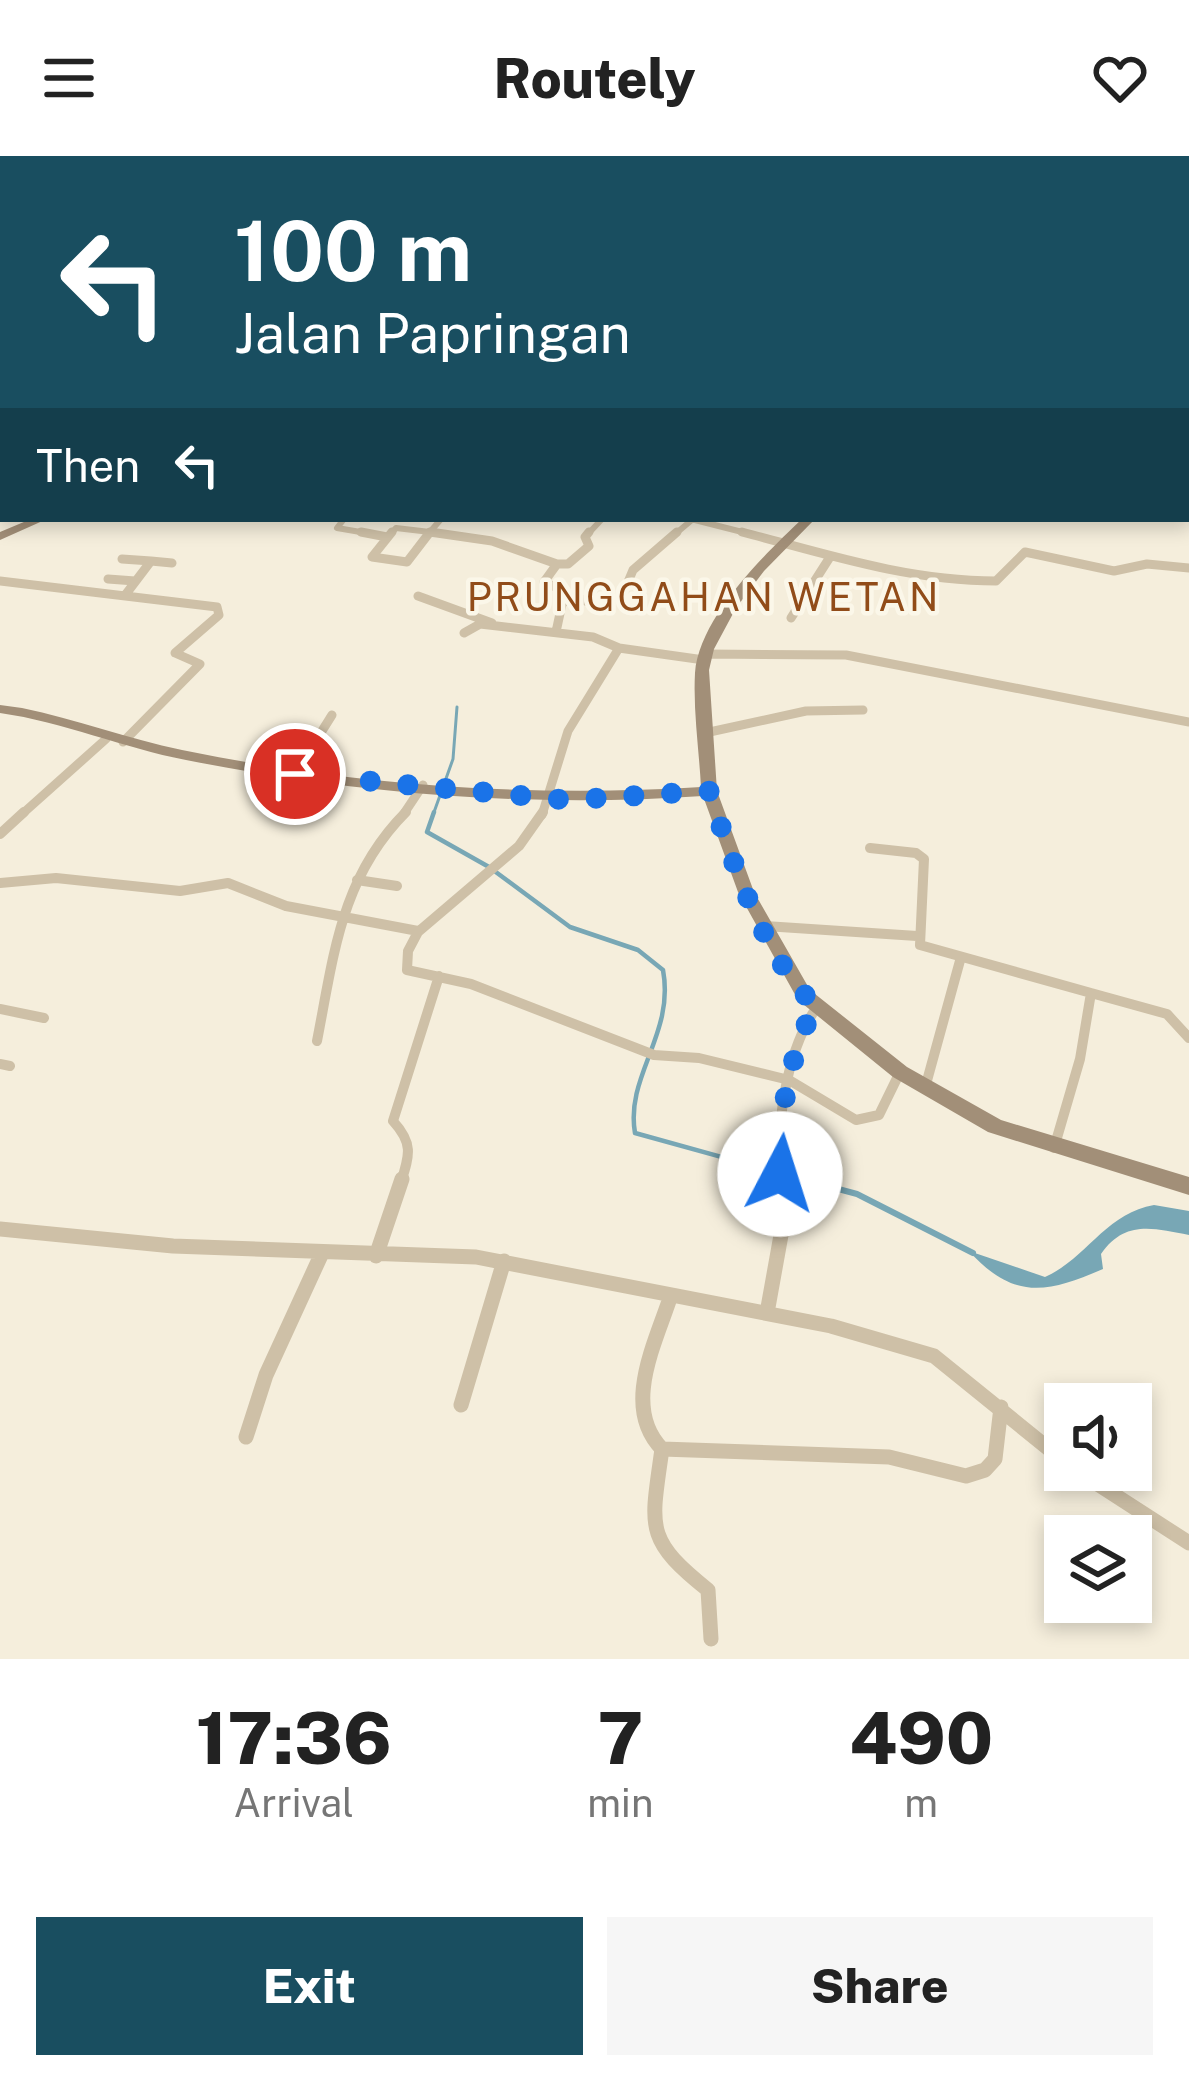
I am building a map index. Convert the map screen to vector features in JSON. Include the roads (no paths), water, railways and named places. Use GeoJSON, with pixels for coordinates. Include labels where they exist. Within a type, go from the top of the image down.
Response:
{"type":"FeatureCollection","features":[{"type":"Feature","properties":{"kind":"street"},"geometry":{"type":"LineString","coordinates":[[342,522],[338,529],[387,537]]}},
{"type":"Feature","properties":{"kind":"street"},"geometry":{"type":"LineString","coordinates":[[438,522],[429,532],[406,562],[372,557],[398,528],[429,532],[492,541],[568,564],[589,546],[585,537],[599,522]]}},
{"type":"Feature","properties":{"kind":"street"},"geometry":{"type":"LineString","coordinates":[[628,582],[633,570],[689,522]]}},
{"type":"Feature","properties":{"kind":"street"},"geometry":{"type":"LineString","coordinates":[[703,522],[925,578],[976,582],[1000,578],[1025,552],[1114,571],[1147,564],[1189,568]]}},
{"type":"Feature","properties":{"kind":"street"},"geometry":{"type":"LineString","coordinates":[[806,522],[782,544],[705,657],[709,791],[734,867],[798,988],[900,1072],[995,1126],[1189,1186]]}},
{"type":"Feature","properties":{"kind":"street"},"geometry":{"type":"LineString","coordinates":[[791,618],[830,557]]}},
{"type":"Feature","properties":{"kind":"street"},"geometry":{"type":"LineString","coordinates":[[122,559],[172,563]]}},
{"type":"Feature","properties":{"kind":"street"},"geometry":{"type":"LineString","coordinates":[[126,594],[151,561]]}},
{"type":"Feature","properties":{"kind":"street"},"geometry":{"type":"LineString","coordinates":[[557,564],[543,581],[570,598],[592,604]]}},
{"type":"Feature","properties":{"kind":"street"},"geometry":{"type":"LineString","coordinates":[[108,579],[135,581]]}},
{"type":"Feature","properties":{"kind":"street"},"geometry":{"type":"LineString","coordinates":[[0,580],[126,594],[219,612],[176,653],[200,664],[0,834]]}},
{"type":"Feature","properties":{"kind":"street"},"geometry":{"type":"LineString","coordinates":[[418,596],[500,626]]}},
{"type":"Feature","properties":{"kind":"street"},"geometry":{"type":"LineString","coordinates":[[556,632],[562,604],[570,598]]}},
{"type":"Feature","properties":{"kind":"street"},"geometry":{"type":"LineString","coordinates":[[464,633],[476,624],[593,637],[619,648],[705,657],[846,656],[1189,722]]}},
{"type":"Feature","properties":{"kind":"street"},"geometry":{"type":"LineString","coordinates":[[619,648],[603,667],[562,743],[533,831],[418,931],[405,968],[472,983],[536,1012],[579,1022],[637,1050],[789,1080],[839,1115],[866,1121],[888,1103],[900,1072]]}},
{"type":"Feature","properties":{"kind":"street"},"geometry":{"type":"LineString","coordinates":[[0,709],[30,712],[115,740],[295,774],[547,798],[709,791]]}},
{"type":"Feature","properties":{"kind":"street"},"geometry":{"type":"LineString","coordinates":[[705,733],[806,711],[863,710]]}},
{"type":"Feature","properties":{"kind":"street"},"geometry":{"type":"LineString","coordinates":[[295,774],[332,715]]}},
{"type":"Feature","properties":{"kind":"street"},"geometry":{"type":"LineString","coordinates":[[317,1041],[357,880],[379,839],[409,815],[423,785]]}},
{"type":"Feature","properties":{"kind":"street"},"geometry":{"type":"LineString","coordinates":[[870,848],[916,853],[924,859],[920,945],[1162,1012],[1189,1038]]}},
{"type":"Feature","properties":{"kind":"street"},"geometry":{"type":"LineString","coordinates":[[0,883],[56,878],[180,891],[228,883],[286,906],[418,931]]}},
{"type":"Feature","properties":{"kind":"street"},"geometry":{"type":"LineString","coordinates":[[357,880],[397,886]]}},
{"type":"Feature","properties":{"kind":"street"},"geometry":{"type":"LineString","coordinates":[[765,926],[917,935]]}},
{"type":"Feature","properties":{"kind":"street"},"geometry":{"type":"LineString","coordinates":[[925,1088],[961,957]]}},
{"type":"Feature","properties":{"kind":"street"},"geometry":{"type":"LineString","coordinates":[[376,1256],[410,1153],[396,1114],[439,976]]}},
{"type":"Feature","properties":{"kind":"street"},"geometry":{"type":"LineString","coordinates":[[1054,1148],[1080,1059],[1090,993]]}},
{"type":"Feature","properties":{"kind":"street"},"geometry":{"type":"LineString","coordinates":[[766,1313],[782,1224],[778,1158],[789,1080],[803,1027],[817,1007]]}},
{"type":"Feature","properties":{"kind":"street"},"geometry":{"type":"LineString","coordinates":[[0,1009],[44,1018]]}},
{"type":"Feature","properties":{"kind":"street"},"geometry":{"type":"LineString","coordinates":[[0,1229],[504,1261],[766,1313],[934,1356],[1044,1444]]}},
{"type":"Feature","properties":{"kind":"street"},"geometry":{"type":"LineString","coordinates":[[246,1437],[266,1375],[322,1253]]}},
{"type":"Feature","properties":{"kind":"street"},"geometry":{"type":"LineString","coordinates":[[463,1399],[504,1261]]}},
{"type":"Feature","properties":{"kind":"street"},"geometry":{"type":"LineString","coordinates":[[671,1295],[643,1411],[645,1431],[662,1449],[889,1457],[966,1476],[986,1470],[995,1459],[1001,1407]]}},
{"type":"Feature","properties":{"kind":"street"},"geometry":{"type":"LineString","coordinates":[[662,1449],[657,1524],[663,1550],[708,1590],[711,1640]]}},
{"type":"Feature","properties":{"kind":"street"},"geometry":{"type":"LineString","coordinates":[[1109,1491],[1189,1543]]}},
{"type":"Feature","properties":{"kind":"water"},"geometry":{"type":"Polygon","coordinates":[[[1154,1205],[1189,1211],[1189,1235],[1130,1231],[1101,1254],[1103,1269],[1066,1283],[1033,1288],[1017,1285],[1002,1279],[969,1251],[1045,1277],[1122,1217],[1154,1205]]]}},
{"type":"Feature","properties":{"kind":"waterway"},"geometry":{"type":"LineString","coordinates":[[433,815],[453,759],[457,707]]}},
{"type":"Feature","properties":{"kind":"waterway"},"geometry":{"type":"LineString","coordinates":[[434,812],[427,832],[489,867],[570,927],[638,950],[663,970],[662,1014],[637,1092],[635,1133],[806,1180]]}},
{"type":"Feature","properties":{"kind":"waterway"},"geometry":{"type":"LineString","coordinates":[[801,1179],[806,1180]]}},
{"type":"Feature","properties":{"kind":"waterway"},"geometry":{"type":"LineString","coordinates":[[806,1180],[857,1194],[973,1253]]}},
{"type":"Feature","properties":{"kind":"waterway"},"geometry":{"type":"LineString","coordinates":[[806,1180],[812,1182]]}},
{"type":"Feature","properties":{"kind":"district","name":"PRUNGGAHAN WETAN"},"geometry":{"type":"Point","coordinates":[704,597]}}]}
